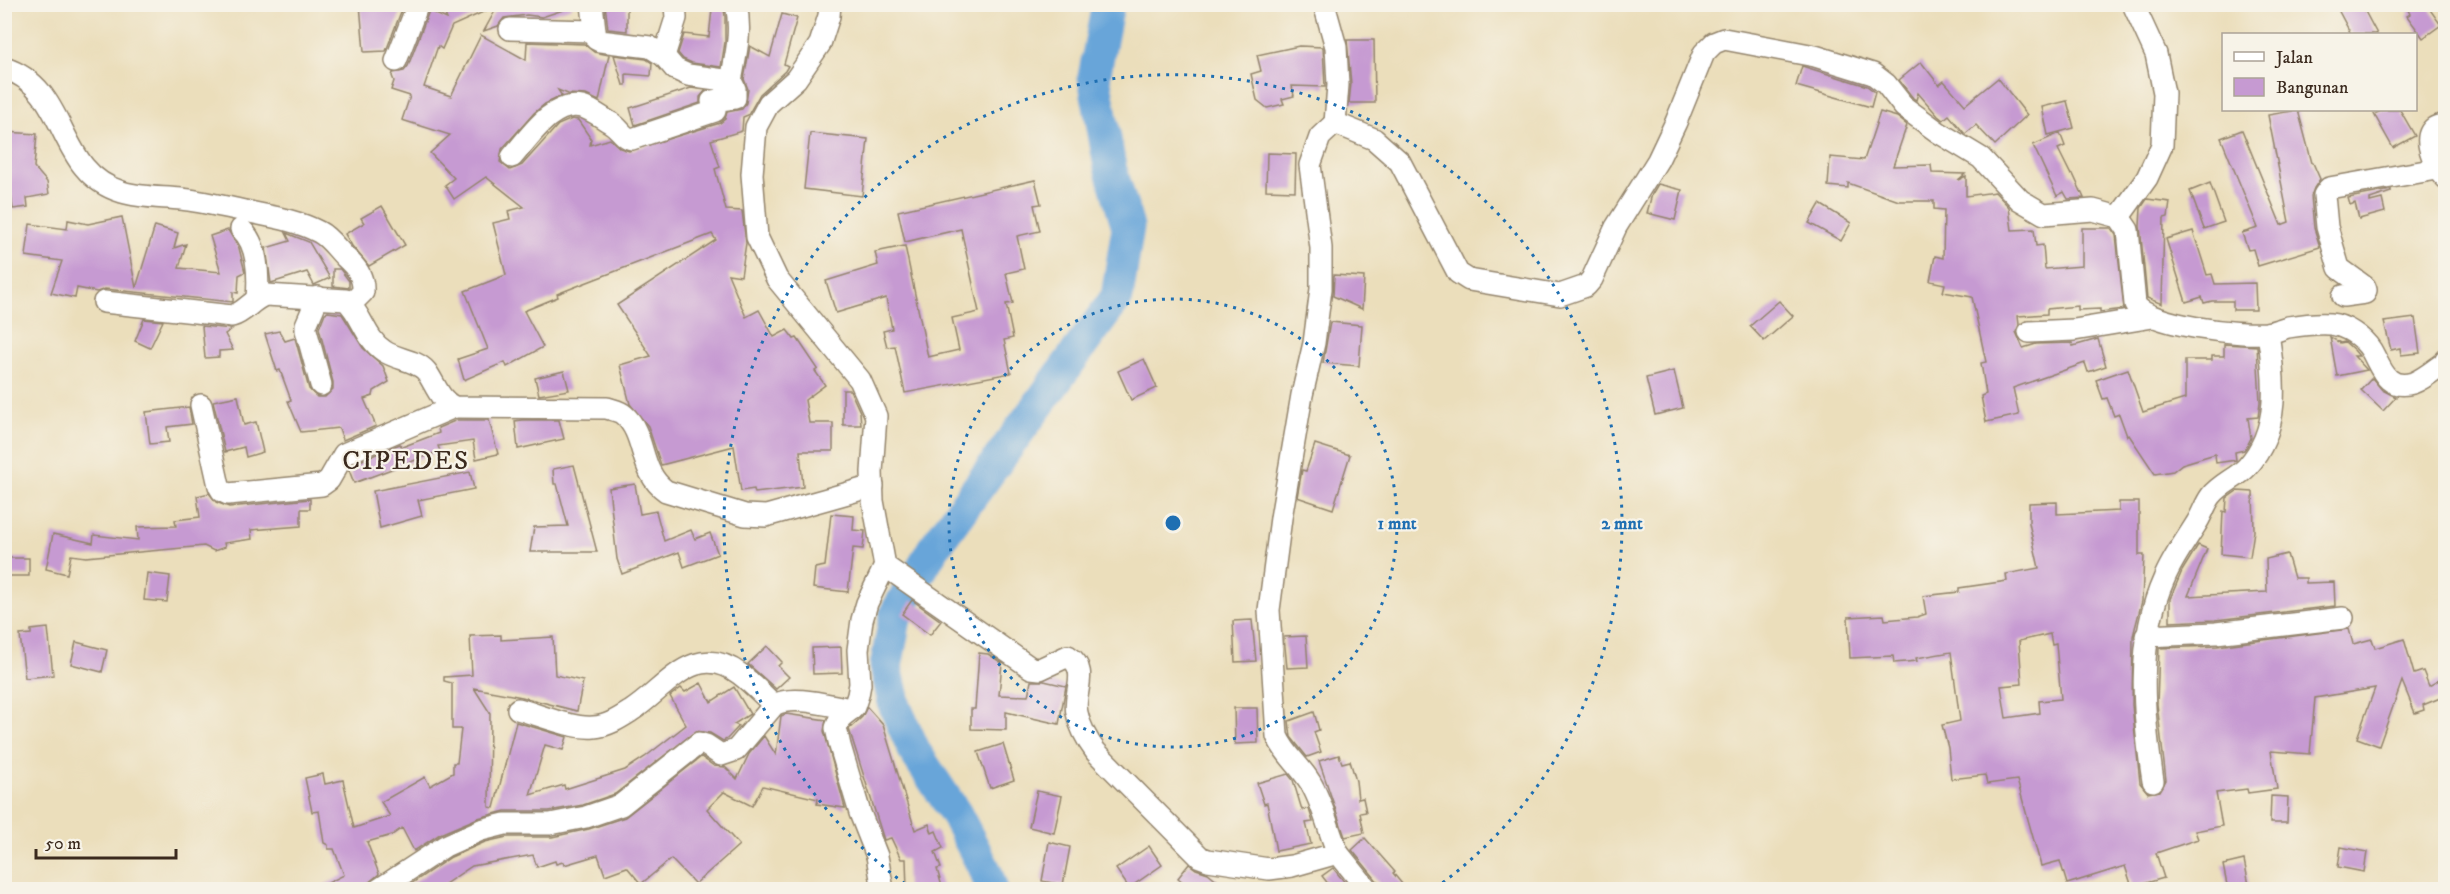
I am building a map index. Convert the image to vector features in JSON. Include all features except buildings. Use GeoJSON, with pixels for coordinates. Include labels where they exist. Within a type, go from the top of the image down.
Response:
{"type":"FeatureCollection","features":[{"type":"Feature","properties":{"kind":"street"},"geometry":{"type":"LineString","coordinates":[[396,61],[418,4]]}},
{"type":"Feature","properties":{"kind":"street"},"geometry":{"type":"LineString","coordinates":[[592,4],[596,39],[650,47],[664,56],[675,69],[688,75],[730,81]]}},
{"type":"Feature","properties":{"kind":"street"},"geometry":{"type":"LineString","coordinates":[[664,56],[676,18],[675,4]]}},
{"type":"Feature","properties":{"kind":"street"},"geometry":{"type":"LineString","coordinates":[[512,157],[548,117],[559,109],[583,107],[618,127],[626,137],[632,139],[715,111],[712,101],[735,98],[735,89],[730,81],[739,39],[740,21],[736,4]]}},
{"type":"Feature","properties":{"kind":"street"},"geometry":{"type":"LineString","coordinates":[[830,4],[829,16],[819,44],[796,79],[769,103],[756,127],[752,174],[758,237],[777,279],[860,380],[876,416],[873,486],[877,529],[889,569],[1031,668],[1040,669],[1068,656],[1073,659],[1080,669],[1076,711],[1085,737],[1096,752],[1200,857],[1269,869],[1292,866],[1338,853]]}},
{"type":"Feature","properties":{"kind":"street"},"geometry":{"type":"LineString","coordinates":[[1324,4],[1336,47],[1338,85],[1335,123],[1320,137],[1310,165],[1321,249],[1321,289],[1314,343],[1302,395],[1281,518],[1268,629],[1277,736],[1283,750],[1309,779],[1317,794],[1338,853],[1368,890]]}},
{"type":"Feature","properties":{"kind":"street"},"geometry":{"type":"LineString","coordinates":[[2120,217],[2147,178],[2162,145],[2164,93],[2156,54],[2133,4]]}},
{"type":"Feature","properties":{"kind":"street"},"geometry":{"type":"LineString","coordinates":[[510,29],[594,31]]}},
{"type":"Feature","properties":{"kind":"street"},"geometry":{"type":"LineString","coordinates":[[1335,123],[1374,139],[1400,162],[1458,273],[1469,280],[1560,295],[1578,290],[1592,279],[1616,227],[1658,160],[1704,53],[1714,43],[1724,39],[1815,56],[1873,74],[1886,84],[1904,107],[1938,132],[1981,158],[2003,183],[2044,214],[2093,210],[2120,217],[2128,230],[2135,304],[2138,310],[2153,317],[2226,333],[2268,333],[2289,327],[2330,324],[2345,327],[2370,349],[2384,377],[2397,382],[2410,384],[2444,363],[2445,359]]}},
{"type":"Feature","properties":{"kind":"street"},"geometry":{"type":"LineString","coordinates":[[4,68],[37,86],[58,118],[76,156],[99,183],[123,193],[187,200],[296,222],[321,233],[362,276],[363,292],[351,304]]}},
{"type":"Feature","properties":{"kind":"street"},"geometry":{"type":"LineString","coordinates":[[2343,296],[2365,293],[2366,290],[2339,268],[2327,227],[2324,195],[2329,188],[2441,174],[2428,146],[2429,136],[2434,129],[2445,126]]}},
{"type":"Feature","properties":{"kind":"street"},"geometry":{"type":"LineString","coordinates":[[241,229],[250,243],[256,264],[257,298]]}},
{"type":"Feature","properties":{"kind":"street"},"geometry":{"type":"LineString","coordinates":[[104,302],[232,316],[243,311],[257,298],[269,295],[346,300],[351,304],[364,329],[379,347],[392,355],[418,364],[448,404],[454,407]]}},
{"type":"Feature","properties":{"kind":"street"},"geometry":{"type":"LineString","coordinates":[[318,297],[306,330],[321,385]]}},
{"type":"Feature","properties":{"kind":"street"},"geometry":{"type":"LineString","coordinates":[[2029,332],[2074,330],[2153,317]]}},
{"type":"Feature","properties":{"kind":"street"},"geometry":{"type":"LineString","coordinates":[[2152,781],[2146,732],[2146,636],[2163,580],[2179,548],[2196,525],[2212,495],[2247,467],[2263,442],[2273,414],[2274,374],[2268,333]]}},
{"type":"Feature","properties":{"kind":"street"},"geometry":{"type":"LineString","coordinates":[[201,405],[219,486],[228,494],[322,485],[329,480],[344,454],[454,407],[607,408],[623,413],[634,427],[647,468],[656,484],[666,491],[745,515],[766,516],[873,486]]}},
{"type":"Feature","properties":{"kind":"street"},"geometry":{"type":"LineString","coordinates":[[883,890],[877,856],[860,813],[836,728],[840,718],[852,709],[860,684],[858,650],[867,603],[889,569]]}},
{"type":"Feature","properties":{"kind":"street"},"geometry":{"type":"LineString","coordinates":[[2146,636],[2216,633],[2343,618]]}},
{"type":"Feature","properties":{"kind":"street"},"geometry":{"type":"LineString","coordinates":[[518,709],[579,726],[594,727],[615,722],[641,705],[684,669],[695,663],[706,661],[720,664],[740,674],[774,705]]}},
{"type":"Feature","properties":{"kind":"street"},"geometry":{"type":"LineString","coordinates":[[378,890],[445,846],[481,830],[505,824],[550,824],[586,817],[621,805],[699,743],[721,755],[736,750],[774,705],[780,702],[794,700],[852,709]]}},
{"type":"Feature","properties":{"kind":"waterway"},"geometry":{"type":"LineString","coordinates":[[992,890],[986,872],[956,814],[915,752],[895,707],[886,667],[896,613],[933,549],[1117,297],[1128,227],[1110,167],[1094,77],[1108,4]]}},
{"type":"Feature","properties":{"kind":"district","name":"CIPEDES"},"geometry":{"type":"Point","coordinates":[406,461]}}]}
